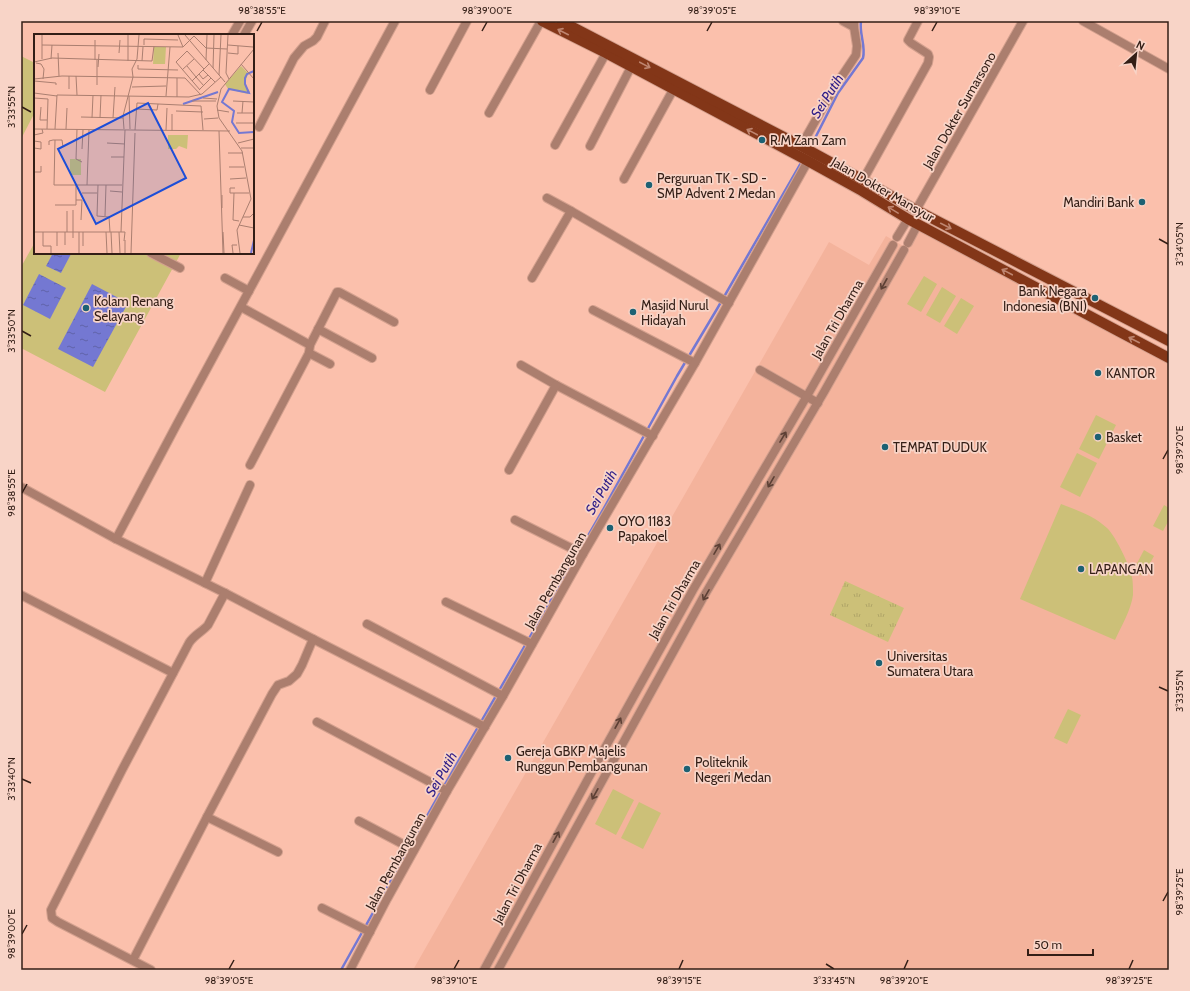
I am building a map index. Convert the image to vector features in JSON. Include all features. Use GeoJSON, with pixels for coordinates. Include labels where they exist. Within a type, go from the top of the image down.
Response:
{"type":"FeatureCollection","features":[{"type":"Feature","properties":{"kind":"main road","name":"Jalan Dokter Mansyur"},"geometry":{"type":"LineString","coordinates":[[542,21],[606,53],[673,90],[805,154],[864,180],[916,210],[1169,341]]}},
{"type":"Feature","properties":{"kind":"main road","name":"Jalan Dokter Mansyur"},"geometry":{"type":"LineString","coordinates":[[561,21],[805,154],[908,219],[1169,358]]}},
{"type":"Feature","properties":{"kind":"street"},"geometry":{"type":"LineString","coordinates":[[233,34],[240,21]]}},
{"type":"Feature","properties":{"kind":"street"},"geometry":{"type":"LineString","coordinates":[[245,34],[252,21]]}},
{"type":"Feature","properties":{"kind":"street"},"geometry":{"type":"LineString","coordinates":[[259,127],[294,58],[304,46],[317,37],[325,21]]}},
{"type":"Feature","properties":{"kind":"street"},"geometry":{"type":"LineString","coordinates":[[116,539],[176,424],[241,307],[395,21]]}},
{"type":"Feature","properties":{"kind":"street"},"geometry":{"type":"LineString","coordinates":[[430,90],[467,21]]}},
{"type":"Feature","properties":{"kind":"street"},"geometry":{"type":"LineString","coordinates":[[489,113],[542,21]]}},
{"type":"Feature","properties":{"kind":"street"},"geometry":{"type":"LineString","coordinates":[[843,21],[854,24]]}},
{"type":"Feature","properties":{"kind":"street"},"geometry":{"type":"LineString","coordinates":[[864,180],[928,63],[930,57],[928,54],[908,40],[918,21]]}},
{"type":"Feature","properties":{"kind":"street","name":"Jalan Dokter Sumarsono"},"geometry":{"type":"LineString","coordinates":[[916,210],[1024,21]]}},
{"type":"Feature","properties":{"kind":"street"},"geometry":{"type":"LineString","coordinates":[[1083,21],[1169,69]]}},
{"type":"Feature","properties":{"kind":"street","name":"Jalan Pembangunan"},"geometry":{"type":"LineString","coordinates":[[350,970],[411,848],[581,553],[805,154],[834,88],[856,55],[857,46],[854,24]]}},
{"type":"Feature","properties":{"kind":"street"},"geometry":{"type":"LineString","coordinates":[[555,145],[606,53]]}},
{"type":"Feature","properties":{"kind":"street"},"geometry":{"type":"LineString","coordinates":[[590,146],[631,67]]}},
{"type":"Feature","properties":{"kind":"street"},"geometry":{"type":"LineString","coordinates":[[624,179],[673,90]]}},
{"type":"Feature","properties":{"kind":"street"},"geometry":{"type":"LineString","coordinates":[[547,198],[572,211],[724,300]]}},
{"type":"Feature","properties":{"kind":"street"},"geometry":{"type":"LineString","coordinates":[[532,278],[572,211]]}},
{"type":"Feature","properties":{"kind":"street"},"geometry":{"type":"LineString","coordinates":[[898,237],[908,219]]}},
{"type":"Feature","properties":{"kind":"street"},"geometry":{"type":"LineString","coordinates":[[908,242],[918,224]]}},
{"type":"Feature","properties":{"kind":"street","name":"Jalan Tri Dharma"},"geometry":{"type":"LineString","coordinates":[[484,970],[690,596],[893,245]]}},
{"type":"Feature","properties":{"kind":"street","name":"Jalan Tri Dharma"},"geometry":{"type":"LineString","coordinates":[[498,970],[704,596],[818,403],[904,250]]}},
{"type":"Feature","properties":{"kind":"street"},"geometry":{"type":"LineString","coordinates":[[153,254],[180,268]]}},
{"type":"Feature","properties":{"kind":"street"},"geometry":{"type":"LineString","coordinates":[[225,278],[249,291]]}},
{"type":"Feature","properties":{"kind":"street"},"geometry":{"type":"LineString","coordinates":[[250,465],[336,293],[338,292],[394,322]]}},
{"type":"Feature","properties":{"kind":"street"},"geometry":{"type":"LineString","coordinates":[[241,307],[309,349],[330,364]]}},
{"type":"Feature","properties":{"kind":"street"},"geometry":{"type":"LineString","coordinates":[[593,310],[690,361]]}},
{"type":"Feature","properties":{"kind":"street"},"geometry":{"type":"LineString","coordinates":[[318,329],[372,358]]}},
{"type":"Feature","properties":{"kind":"street"},"geometry":{"type":"LineString","coordinates":[[834,348],[845,355]]}},
{"type":"Feature","properties":{"kind":"street"},"geometry":{"type":"LineString","coordinates":[[521,365],[648,433]]}},
{"type":"Feature","properties":{"kind":"street"},"geometry":{"type":"LineString","coordinates":[[760,370],[818,403]]}},
{"type":"Feature","properties":{"kind":"street"},"geometry":{"type":"LineString","coordinates":[[509,470],[556,385]]}},
{"type":"Feature","properties":{"kind":"street"},"geometry":{"type":"LineString","coordinates":[[205,583],[250,485]]}},
{"type":"Feature","properties":{"kind":"street"},"geometry":{"type":"LineString","coordinates":[[21,486],[116,539],[225,593],[481,725]]}},
{"type":"Feature","properties":{"kind":"street"},"geometry":{"type":"LineString","coordinates":[[514,520],[581,553]]}},
{"type":"Feature","properties":{"kind":"street"},"geometry":{"type":"LineString","coordinates":[[151,970],[58,922],[52,918],[51,910],[191,640],[208,625],[225,593]]}},
{"type":"Feature","properties":{"kind":"street"},"geometry":{"type":"LineString","coordinates":[[21,595],[173,673]]}},
{"type":"Feature","properties":{"kind":"street"},"geometry":{"type":"LineString","coordinates":[[446,602],[530,642]]}},
{"type":"Feature","properties":{"kind":"street"},"geometry":{"type":"LineString","coordinates":[[367,624],[500,695]]}},
{"type":"Feature","properties":{"kind":"street"},"geometry":{"type":"LineString","coordinates":[[132,960],[272,694],[278,685],[289,681],[297,674],[313,639]]}},
{"type":"Feature","properties":{"kind":"street"},"geometry":{"type":"LineString","coordinates":[[317,722],[444,789]]}},
{"type":"Feature","properties":{"kind":"street"},"geometry":{"type":"LineString","coordinates":[[207,817],[278,852]]}},
{"type":"Feature","properties":{"kind":"street"},"geometry":{"type":"LineString","coordinates":[[359,821],[411,848]]}},
{"type":"Feature","properties":{"kind":"street"},"geometry":{"type":"LineString","coordinates":[[322,908],[368,932]]}},
{"type":"Feature","properties":{"kind":"shaded area","name":"Universitas Sumatera Utara"},"geometry":{"type":"Polygon","coordinates":[[[918,224],[1169,356],[1169,970],[413,970],[829,242],[869,265],[886,236],[905,247],[918,224]]]}},
{"type":"Feature","properties":{"kind":"green space"},"geometry":{"type":"Polygon","coordinates":[[[21,56],[34,62],[34,114],[21,139],[21,56]]]}},
{"type":"Feature","properties":{"kind":"green space","name":"Kolam Renang Selayang"},"geometry":{"type":"Polygon","coordinates":[[[34,244],[34,254],[180,254],[105,392],[21,348],[21,267],[34,244]]]}},
{"type":"Feature","properties":{"kind":"green space"},"geometry":{"type":"Polygon","coordinates":[[[924,276],[937,284],[921,312],[907,304],[924,276]]]}},
{"type":"Feature","properties":{"kind":"green space"},"geometry":{"type":"Polygon","coordinates":[[[942,287],[956,296],[940,323],[926,315],[942,287]]]}},
{"type":"Feature","properties":{"kind":"green space"},"geometry":{"type":"Polygon","coordinates":[[[961,298],[974,306],[957,334],[944,326],[961,298]]]}},
{"type":"Feature","properties":{"kind":"green space","name":"Basket"},"geometry":{"type":"Polygon","coordinates":[[[1096,415],[1116,425],[1099,459],[1079,449],[1096,415]]]}},
{"type":"Feature","properties":{"kind":"green space","name":"Basket"},"geometry":{"type":"Polygon","coordinates":[[[1077,453],[1097,463],[1080,497],[1060,487],[1077,453]]]}},
{"type":"Feature","properties":{"kind":"green space","name":"LAPANGAN"},"geometry":{"type":"Polygon","coordinates":[[[1061,504],[1091,517],[1107,528],[1122,551],[1131,572],[1133,595],[1132,601],[1115,640],[1020,599],[1061,504]]]}},
{"type":"Feature","properties":{"kind":"green space","name":"LAPANGAN"},"geometry":{"type":"Polygon","coordinates":[[[1164,505],[1169,508],[1169,520],[1163,531],[1153,526],[1164,505]]]}},
{"type":"Feature","properties":{"kind":"green space","name":"LAPANGAN"},"geometry":{"type":"Polygon","coordinates":[[[1144,550],[1154,556],[1143,576],[1133,571],[1144,550]]]}},
{"type":"Feature","properties":{"kind":"green space"},"geometry":{"type":"Polygon","coordinates":[[[845,581],[904,608],[888,642],[830,615],[845,581]]]}},
{"type":"Feature","properties":{"kind":"green space"},"geometry":{"type":"Polygon","coordinates":[[[1068,709],[1081,715],[1067,744],[1054,738],[1068,709]]]}},
{"type":"Feature","properties":{"kind":"green space"},"geometry":{"type":"Polygon","coordinates":[[[613,789],[634,800],[616,835],[595,824],[613,789]]]}},
{"type":"Feature","properties":{"kind":"green space"},"geometry":{"type":"Polygon","coordinates":[[[639,802],[661,813],[643,849],[621,838],[639,802]]]}},
{"type":"Feature","properties":{"kind":"water"},"geometry":{"type":"Polygon","coordinates":[[[52,254],[71,254],[61,273],[46,266],[52,254]]]}},
{"type":"Feature","properties":{"kind":"water"},"geometry":{"type":"Polygon","coordinates":[[[39,274],[66,288],[50,319],[23,305],[39,274]]]}},
{"type":"Feature","properties":{"kind":"water"},"geometry":{"type":"Polygon","coordinates":[[[92,284],[128,303],[93,367],[58,349],[92,284]]]}},
{"type":"Feature","properties":{"kind":"waterway","name":"Sei Putih"},"geometry":{"type":"LineString","coordinates":[[810,148],[838,93],[863,58],[864,49],[861,21]]}},
{"type":"Feature","properties":{"kind":"waterway","name":"Sei Putih"},"geometry":{"type":"LineString","coordinates":[[341,970],[432,807],[604,508],[677,376],[802,161]]}},
{"type":"Feature","properties":{"kind":"place","name":"R.M Zam Zam"},"geometry":{"type":"Point","coordinates":[762,140]}},
{"type":"Feature","properties":{"kind":"place","name":"Perguruan TK - SD - SMP Advent 2 Medan"},"geometry":{"type":"Point","coordinates":[649,185]}},
{"type":"Feature","properties":{"kind":"place","name":"Mandiri Bank"},"geometry":{"type":"Point","coordinates":[1142,202]}},
{"type":"Feature","properties":{"kind":"place","name":"Bank Negara Indonesia (BNI)"},"geometry":{"type":"Point","coordinates":[1095,298]}},
{"type":"Feature","properties":{"kind":"place","name":"Kolam Renang Selayang"},"geometry":{"type":"Point","coordinates":[86,308]}},
{"type":"Feature","properties":{"kind":"place","name":"Masjid Nurul Hidayah"},"geometry":{"type":"Point","coordinates":[633,312]}},
{"type":"Feature","properties":{"kind":"place","name":"KANTOR"},"geometry":{"type":"Point","coordinates":[1098,373]}},
{"type":"Feature","properties":{"kind":"place","name":"Basket"},"geometry":{"type":"Point","coordinates":[1098,437]}},
{"type":"Feature","properties":{"kind":"place","name":"TEMPAT DUDUK"},"geometry":{"type":"Point","coordinates":[885,447]}},
{"type":"Feature","properties":{"kind":"place","name":"OYO 1183 Papakoel"},"geometry":{"type":"Point","coordinates":[610,528]}},
{"type":"Feature","properties":{"kind":"place","name":"LAPANGAN"},"geometry":{"type":"Point","coordinates":[1081,569]}},
{"type":"Feature","properties":{"kind":"place","name":"Universitas Sumatera Utara"},"geometry":{"type":"Point","coordinates":[879,663]}},
{"type":"Feature","properties":{"kind":"place","name":"Gereja GBKP Majelis Runggun Pembangunan"},"geometry":{"type":"Point","coordinates":[508,758]}},
{"type":"Feature","properties":{"kind":"place","name":"Politeknik Negeri Medan"},"geometry":{"type":"Point","coordinates":[687,769]}}]}
